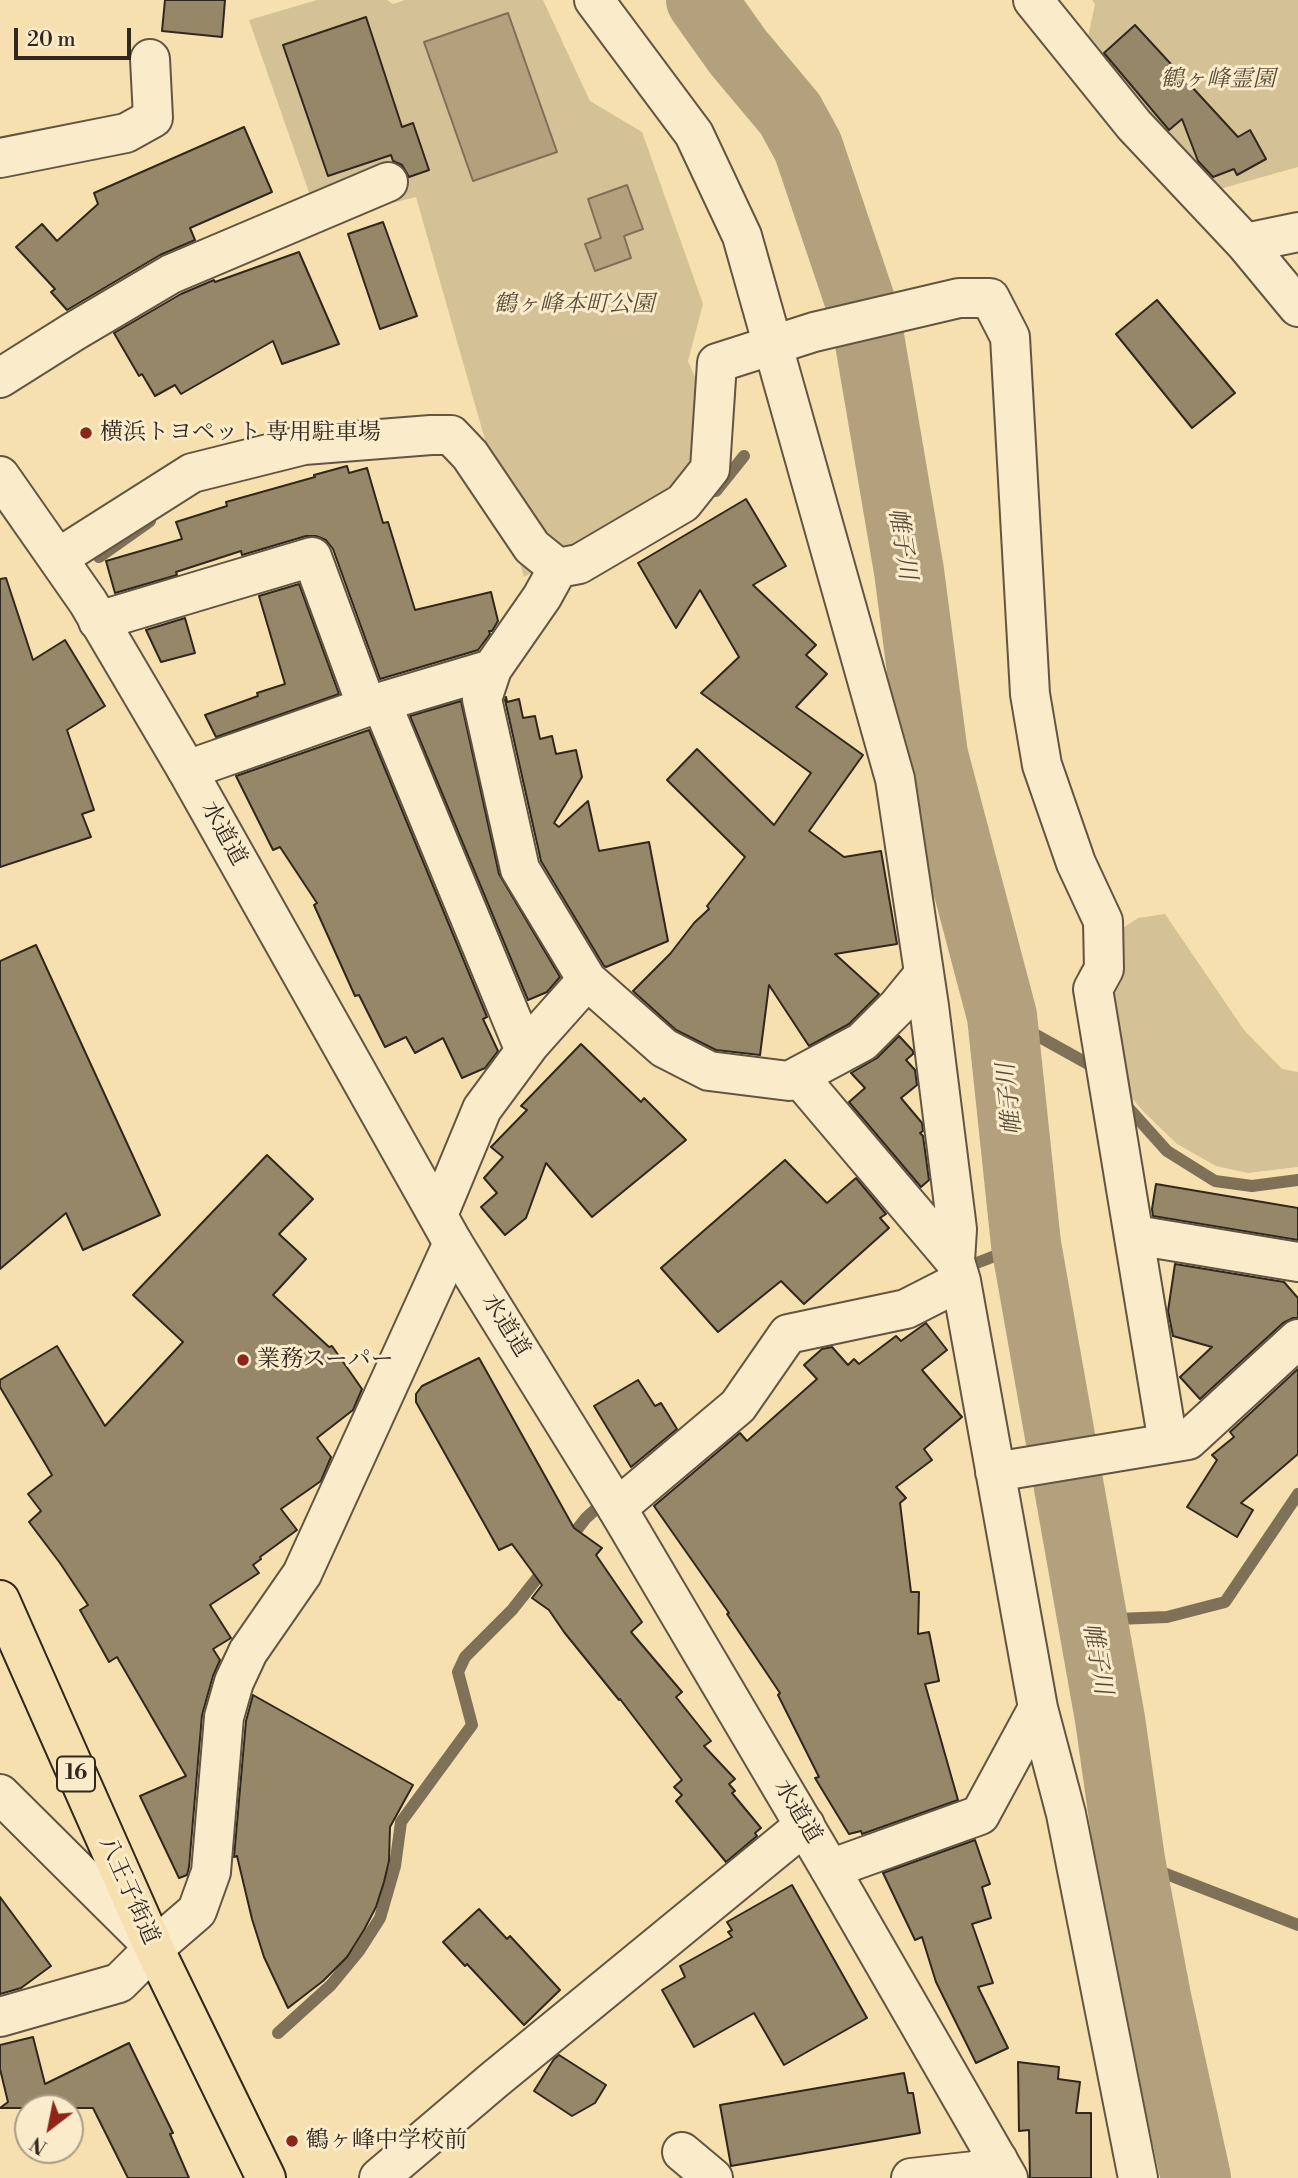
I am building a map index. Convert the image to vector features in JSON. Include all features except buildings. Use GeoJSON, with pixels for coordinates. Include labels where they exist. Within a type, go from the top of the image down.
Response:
{"type":"FeatureCollection","features":[{"type":"Feature","properties":{"kind":"highway","name":"八王子街道"},"geometry":{"type":"LineString","coordinates":[[0,1600],[154,1948],[266,2178]]}},
{"type":"Feature","properties":{"kind":"street"},"geometry":{"type":"LineString","coordinates":[[594,0],[694,134],[742,236],[895,779],[924,974],[957,1229],[958,1271],[1038,1708],[1066,1814],[1138,2178]]}},
{"type":"Feature","properties":{"kind":"street"},"geometry":{"type":"LineString","coordinates":[[1032,0],[1134,125],[1245,243],[1298,307]]}},
{"type":"Feature","properties":{"kind":"street"},"geometry":{"type":"LineString","coordinates":[[0,158],[126,132],[153,118],[150,59]]}},
{"type":"Feature","properties":{"kind":"street"},"geometry":{"type":"LineString","coordinates":[[0,378],[171,274],[388,182]]}},
{"type":"Feature","properties":{"kind":"street"},"geometry":{"type":"LineString","coordinates":[[1245,243],[1298,232]]}},
{"type":"Feature","properties":{"kind":"street"},"geometry":{"type":"LineString","coordinates":[[924,974],[897,1007],[862,1042],[789,1081],[709,1071],[664,1048],[587,980],[520,869],[482,699],[492,669],[551,581],[683,503],[710,469],[717,363],[814,332],[959,298],[990,298],[1010,337],[1030,694],[1042,765],[1076,863],[1103,920],[1104,969],[1093,989],[1135,1234],[1153,1446]]}},
{"type":"Feature","properties":{"kind":"street"},"geometry":{"type":"LineString","coordinates":[[58,558],[192,473],[304,445],[451,435],[470,455],[533,547],[551,581]]}},
{"type":"Feature","properties":{"kind":"street","name":"水道道"},"geometry":{"type":"LineString","coordinates":[[0,476],[58,558],[187,770],[446,1229],[617,1508],[831,1869],[988,2172]]}},
{"type":"Feature","properties":{"kind":"street"},"geometry":{"type":"LineString","coordinates":[[98,621],[312,557],[525,1051]]}},
{"type":"Feature","properties":{"kind":"street"},"geometry":{"type":"LineString","coordinates":[[187,770],[374,705],[492,669]]}},
{"type":"Feature","properties":{"kind":"street"},"geometry":{"type":"LineString","coordinates":[[0,2017],[119,1983],[197,1911],[211,1872],[224,1717],[234,1682],[248,1652],[302,1574],[446,1229],[482,1109],[525,1051],[587,980]]}},
{"type":"Feature","properties":{"kind":"street"},"geometry":{"type":"LineString","coordinates":[[799,1077],[958,1271]]}},
{"type":"Feature","properties":{"kind":"street"},"geometry":{"type":"LineString","coordinates":[[1135,1234],[1298,1262]]}},
{"type":"Feature","properties":{"kind":"street"},"geometry":{"type":"LineString","coordinates":[[617,1508],[737,1406],[788,1334],[906,1309],[958,1271]]}},
{"type":"Feature","properties":{"kind":"street"},"geometry":{"type":"LineString","coordinates":[[995,1472],[1188,1440],[1298,1339]]}},
{"type":"Feature","properties":{"kind":"street"},"geometry":{"type":"LineString","coordinates":[[831,1869],[980,1815],[1038,1708]]}},
{"type":"Feature","properties":{"kind":"street"},"geometry":{"type":"LineString","coordinates":[[0,1794],[154,1948]]}},
{"type":"Feature","properties":{"kind":"street"},"geometry":{"type":"LineString","coordinates":[[379,2178],[805,1825]]}},
{"type":"Feature","properties":{"kind":"street"},"geometry":{"type":"LineString","coordinates":[[682,2152],[713,2178]]}},
{"type":"Feature","properties":{"kind":"street"},"geometry":{"type":"LineString","coordinates":[[911,2178],[988,2172]]}},
{"type":"Feature","properties":{"kind":"green space","name":"鶴ヶ峰本町公園"},"geometry":{"type":"Polygon","coordinates":[[[317,0],[387,0],[393,4],[405,0],[543,0],[590,101],[642,132],[703,304],[688,361],[701,391],[695,452],[668,496],[524,577],[416,197],[319,221],[249,20],[317,0]]]}},
{"type":"Feature","properties":{"kind":"green space","name":"鶴ヶ峰霊園"},"geometry":{"type":"Polygon","coordinates":[[[1092,0],[1298,0],[1298,167],[1209,192],[1086,46],[1095,4],[1092,0]]]}},
{"type":"Feature","properties":{"kind":"green space"},"geometry":{"type":"Polygon","coordinates":[[[1165,914],[1244,1030],[1282,1069],[1298,1072],[1298,1167],[1248,1173],[1216,1166],[1177,1144],[1142,1110],[1087,1044],[1072,993],[1079,969],[1094,947],[1138,918],[1165,914]]]}},
{"type":"Feature","properties":{"kind":"shaded area"},"geometry":{"type":"Polygon","coordinates":[[[508,13],[557,152],[473,181],[424,42],[508,13]]]}},
{"type":"Feature","properties":{"kind":"shaded area"},"geometry":{"type":"Polygon","coordinates":[[[627,185],[643,229],[624,236],[631,258],[595,271],[585,244],[601,238],[588,199],[627,185]]]}},
{"type":"Feature","properties":{"kind":"waterway","name":"帷子川"},"geometry":{"type":"LineString","coordinates":[[685,0],[738,52]]}},
{"type":"Feature","properties":{"kind":"waterway","name":"帷子川"},"geometry":{"type":"LineString","coordinates":[[701,0],[738,52],[790,114],[808,147],[866,319],[909,571],[933,755],[1002,1016],[1026,1244],[1110,1719],[1130,1860],[1156,1997],[1196,2178]]}},
{"type":"Feature","properties":{"kind":"waterway"},"geometry":{"type":"LineString","coordinates":[[716,491],[744,456]]}},
{"type":"Feature","properties":{"kind":"waterway"},"geometry":{"type":"LineString","coordinates":[[99,557],[150,521]]}},
{"type":"Feature","properties":{"kind":"waterway"},"geometry":{"type":"LineString","coordinates":[[1002,1016],[1090,1065],[1097,1073]]}},
{"type":"Feature","properties":{"kind":"waterway"},"geometry":{"type":"LineString","coordinates":[[1123,1102],[1167,1151],[1215,1181],[1252,1186],[1298,1180]]}},
{"type":"Feature","properties":{"kind":"waterway"},"geometry":{"type":"LineString","coordinates":[[961,1269],[1026,1244]]}},
{"type":"Feature","properties":{"kind":"waterway"},"geometry":{"type":"LineString","coordinates":[[1092,1620],[1167,1617],[1225,1602],[1298,1494]]}},
{"type":"Feature","properties":{"kind":"waterway"},"geometry":{"type":"LineString","coordinates":[[567,1542],[586,1518],[607,1499]]}},
{"type":"Feature","properties":{"kind":"waterway"},"geometry":{"type":"LineString","coordinates":[[278,2033],[331,1985],[359,1951],[380,1918],[395,1866],[401,1822],[472,1725],[458,1672],[465,1657],[512,1610],[546,1567]]}},
{"type":"Feature","properties":{"kind":"waterway"},"geometry":{"type":"LineString","coordinates":[[1130,1860],[1298,1925]]}},
{"type":"Feature","properties":{"kind":"place","name":"横浜トヨペット 専用駐車場"},"geometry":{"type":"Point","coordinates":[86,433]}},
{"type":"Feature","properties":{"kind":"place","name":"業務スーパー"},"geometry":{"type":"Point","coordinates":[243,1360]}},
{"type":"Feature","properties":{"kind":"place","name":"鶴ヶ峰中学校前"},"geometry":{"type":"Point","coordinates":[292,2141]}}]}
